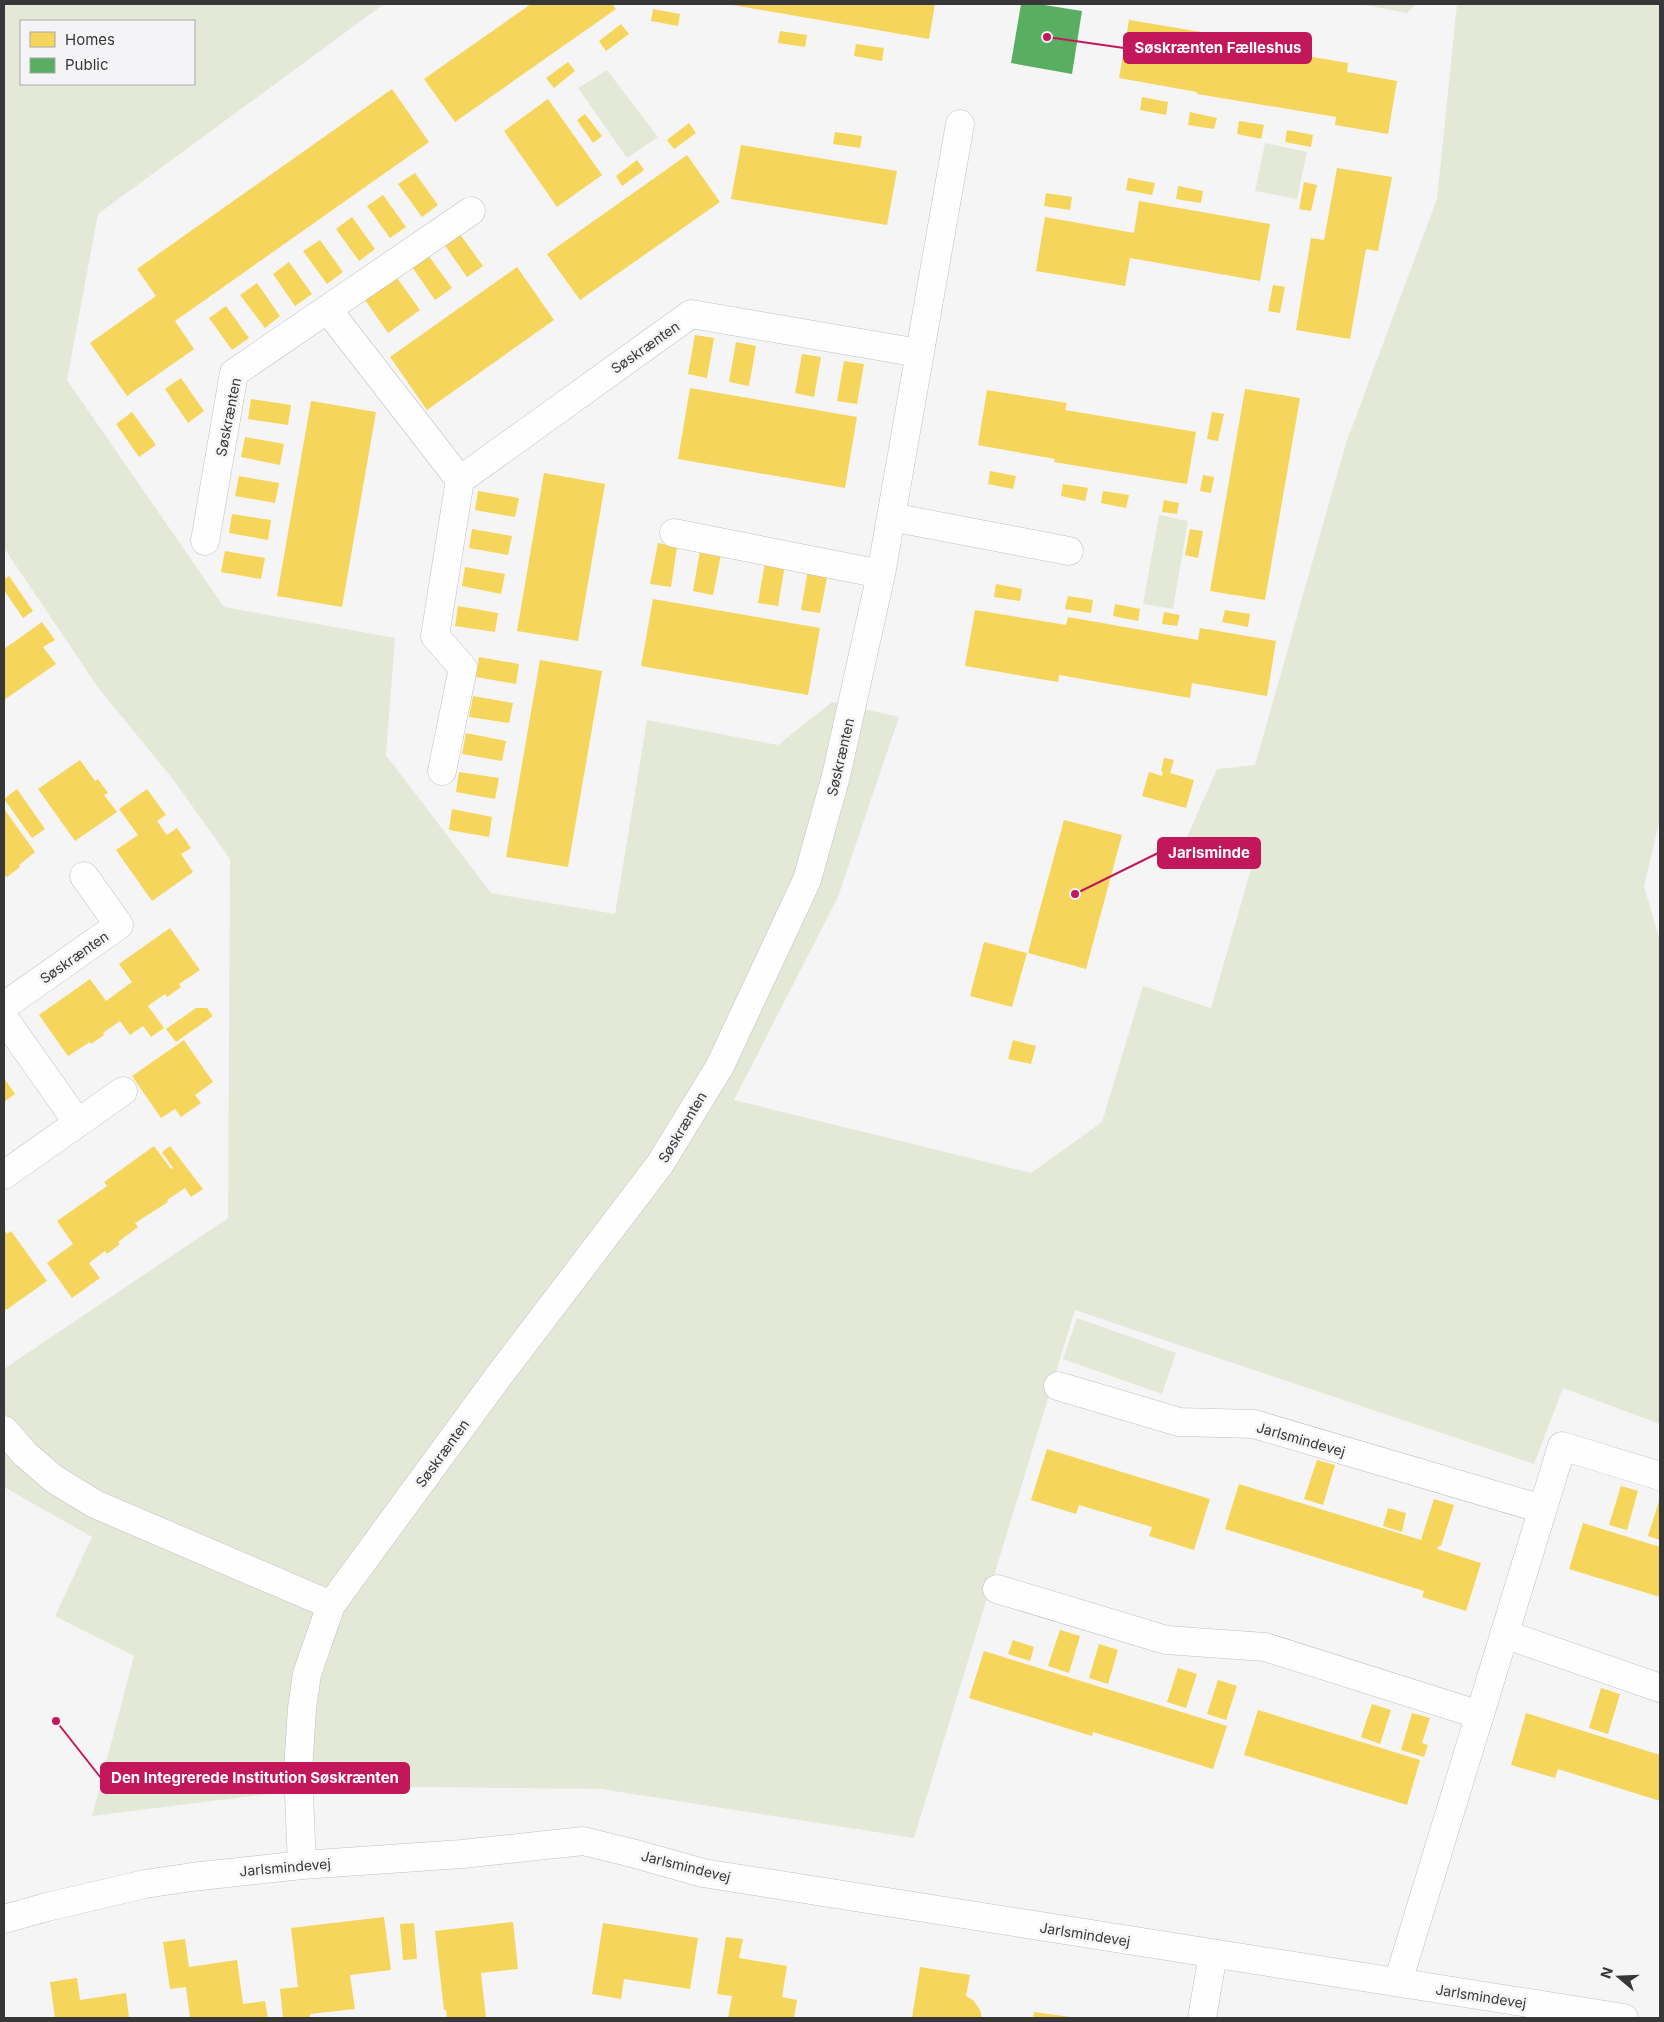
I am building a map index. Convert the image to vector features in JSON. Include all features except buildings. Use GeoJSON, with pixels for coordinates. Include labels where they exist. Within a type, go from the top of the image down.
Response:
{"type":"FeatureCollection","features":[{"type":"Feature","properties":{"kind":"street","name":"Søskrænten"},"geometry":{"type":"LineString","coordinates":[[302,1865],[298,1771],[302,1708],[307,1674],[331,1605],[498,1376],[660,1164],[720,1066],[807,880],[836,776],[881,574],[960,124]]}},
{"type":"Feature","properties":{"kind":"street","name":"Søskrænten"},"geometry":{"type":"LineString","coordinates":[[205,540],[234,373],[471,211]]}},
{"type":"Feature","properties":{"kind":"street"},"geometry":{"type":"LineString","coordinates":[[328,310],[460,480],[435,636],[463,668],[442,771]]}},
{"type":"Feature","properties":{"kind":"street","name":"Søskrænten"},"geometry":{"type":"LineString","coordinates":[[460,480],[691,314],[920,353]]}},
{"type":"Feature","properties":{"kind":"street"},"geometry":{"type":"LineString","coordinates":[[891,517],[1069,551]]}},
{"type":"Feature","properties":{"kind":"street"},"geometry":{"type":"LineString","coordinates":[[674,533],[881,574]]}},
{"type":"Feature","properties":{"kind":"street","name":"Søskrænten"},"geometry":{"type":"LineString","coordinates":[[4,1006],[119,925],[84,876]]}},
{"type":"Feature","properties":{"kind":"street"},"geometry":{"type":"LineString","coordinates":[[4,1018],[78,1123]]}},
{"type":"Feature","properties":{"kind":"street"},"geometry":{"type":"LineString","coordinates":[[4,1175],[122,1091]]}},
{"type":"Feature","properties":{"kind":"street","name":"Jarlsmindevej"},"geometry":{"type":"LineString","coordinates":[[1058,1386],[1179,1422],[1254,1424],[1542,1509]]}},
{"type":"Feature","properties":{"kind":"street"},"geometry":{"type":"LineString","coordinates":[[4,1430],[25,1454],[54,1479],[96,1504],[331,1605]]}},
{"type":"Feature","properties":{"kind":"street"},"geometry":{"type":"LineString","coordinates":[[1398,1982],[1562,1446],[1660,1476]]}},
{"type":"Feature","properties":{"kind":"street"},"geometry":{"type":"LineString","coordinates":[[997,1589],[1166,1640],[1265,1647],[1480,1715]]}},
{"type":"Feature","properties":{"kind":"street"},"geometry":{"type":"LineString","coordinates":[[1504,1634],[1660,1688]]}},
{"type":"Feature","properties":{"kind":"street","name":"Jarlsmindevej"},"geometry":{"type":"LineString","coordinates":[[4,1919],[145,1884],[302,1865],[462,1854],[583,1841],[703,1874],[1624,2018]]}},
{"type":"Feature","properties":{"kind":"street"},"geometry":{"type":"LineString","coordinates":[[1202,2018],[1213,1954]]}},
{"type":"Feature","properties":{"kind":"green space"},"geometry":{"type":"Polygon","coordinates":[[[4,4],[384,4],[98,214],[67,380],[224,607],[395,638],[386,755],[491,893],[615,914],[647,720],[778,745],[832,702],[899,717],[838,897],[734,1100],[1031,1173],[1102,1122],[1143,986],[1211,1008],[1251,869],[1180,853],[1217,769],[1255,765],[1346,443],[1437,199],[1457,4],[1660,4],[1660,819],[1644,886],[1660,941],[1660,1424],[1563,1388],[1534,1464],[1075,1310],[914,1838],[601,1789],[333,1786],[92,1816],[134,1656],[55,1616],[92,1537],[4,1487],[4,1369],[228,1218],[230,859],[172,778],[99,689],[4,548],[4,4]]]}},
{"type":"Feature","properties":{"kind":"green space"},"geometry":{"type":"Polygon","coordinates":[[[1360,4],[1416,4],[1407,13],[1360,4]]]}},
{"type":"Feature","properties":{"kind":"green space"},"geometry":{"type":"Polygon","coordinates":[[[607,70],[658,137],[627,158],[578,88],[607,70]]]}},
{"type":"Feature","properties":{"kind":"green space"},"geometry":{"type":"Polygon","coordinates":[[[1265,143],[1307,152],[1297,199],[1255,191],[1265,143]]]}},
{"type":"Feature","properties":{"kind":"green space"},"geometry":{"type":"Polygon","coordinates":[[[1159,515],[1188,521],[1173,609],[1143,604],[1159,515]]]}},
{"type":"Feature","properties":{"kind":"green space"},"geometry":{"type":"Polygon","coordinates":[[[1077,1318],[1176,1353],[1162,1394],[1063,1359],[1077,1318]]]}},
{"type":"Feature","properties":{"kind":"place","name":"Søskrænten Fælleshus"},"geometry":{"type":"Point","coordinates":[1047,37]}},
{"type":"Feature","properties":{"kind":"place","name":"Jarlsminde"},"geometry":{"type":"Point","coordinates":[1075,894]}},
{"type":"Feature","properties":{"kind":"place","name":"Den Integrerede Institution Søskrænten"},"geometry":{"type":"Point","coordinates":[56,1721]}}]}
